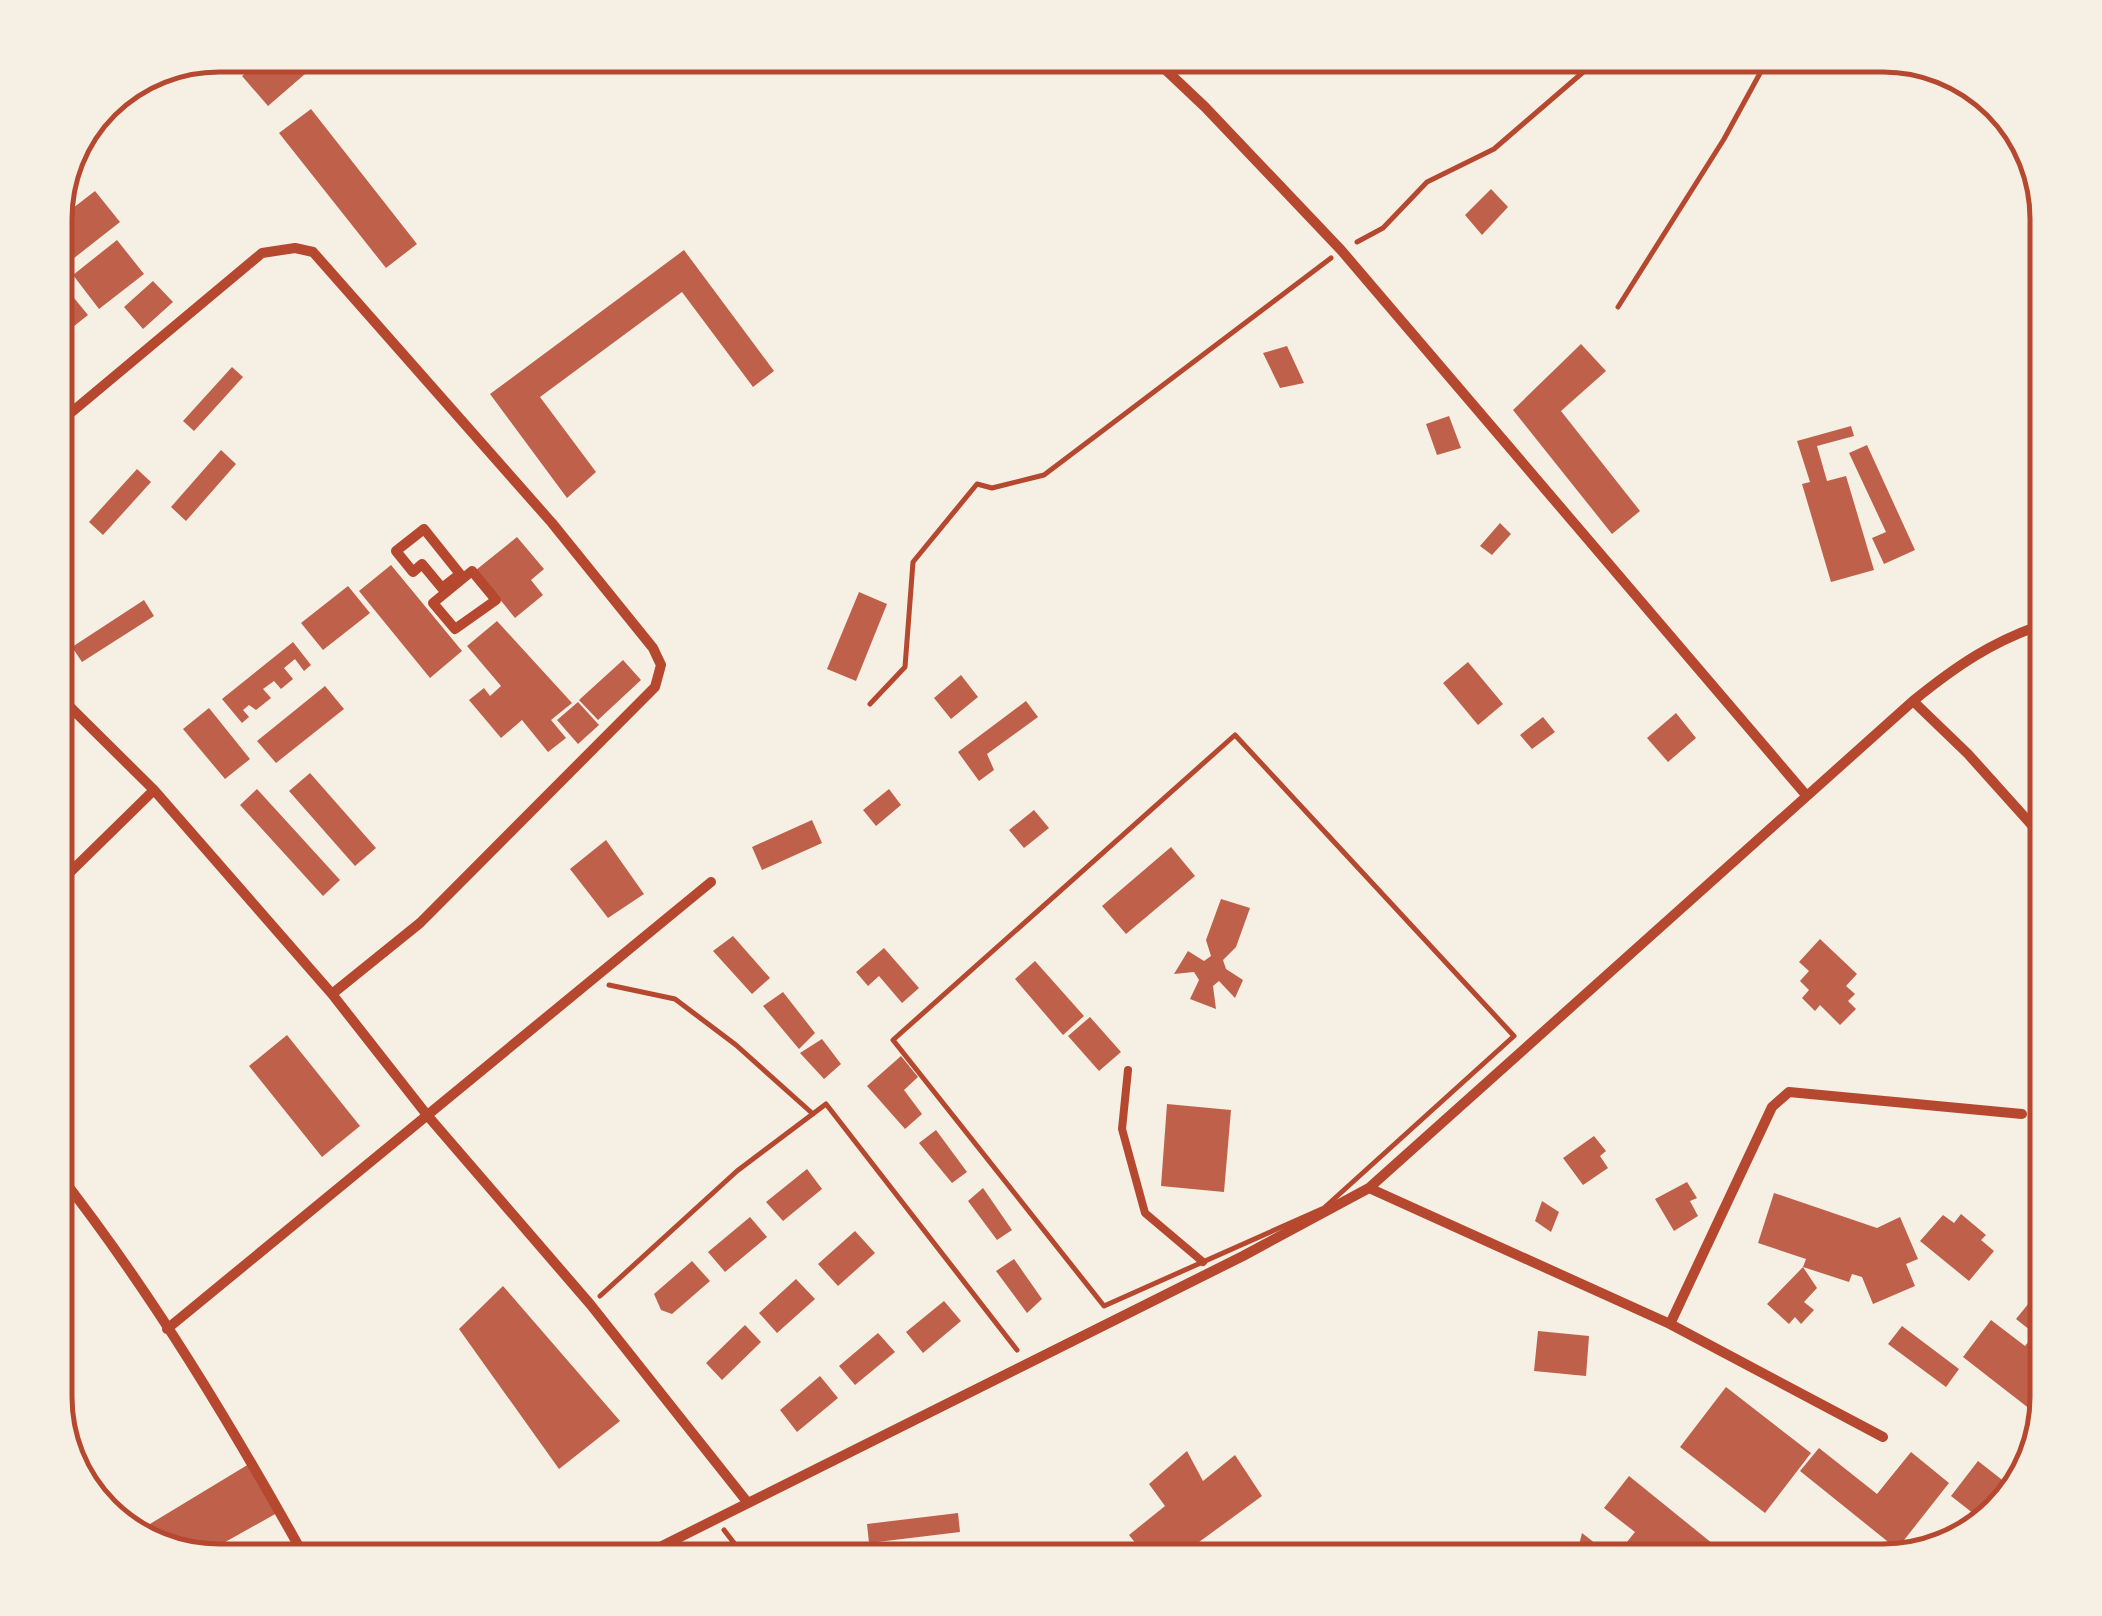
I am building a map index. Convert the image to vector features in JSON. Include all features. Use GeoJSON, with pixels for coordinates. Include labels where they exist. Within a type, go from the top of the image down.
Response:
{"type":"FeatureCollection","features":[{"type":"Feature","properties":{"kind":"street"},"geometry":{"type":"LineString","coordinates":[[1168,72],[1341,250],[1806,795]]}},
{"type":"Feature","properties":{"kind":"street"},"geometry":{"type":"LineString","coordinates":[[73,412],[262,254],[295,248],[313,252],[552,523],[652,648],[661,665],[655,687],[627,710],[530,816],[420,923],[332,994]]}},
{"type":"Feature","properties":{"kind":"street"},"geometry":{"type":"LineString","coordinates":[[424,528],[460,574],[442,588],[422,564],[413,572],[396,551],[424,528]]}},
{"type":"Feature","properties":{"kind":"street"},"geometry":{"type":"LineString","coordinates":[[472,571],[496,600],[455,629],[433,603],[472,571]]}},
{"type":"Feature","properties":{"kind":"street"},"geometry":{"type":"LineString","coordinates":[[666,1544],[1028,1365],[1369,1188],[1913,700],[2002,638],[2030,629]]}},
{"type":"Feature","properties":{"kind":"street"},"geometry":{"type":"LineString","coordinates":[[1913,700],[2030,823]]}},
{"type":"Feature","properties":{"kind":"street"},"geometry":{"type":"LineString","coordinates":[[73,710],[154,790],[332,994],[427,1115],[590,1304],[748,1503]]}},
{"type":"Feature","properties":{"kind":"street"},"geometry":{"type":"LineString","coordinates":[[73,869],[154,790]]}},
{"type":"Feature","properties":{"kind":"street"},"geometry":{"type":"LineString","coordinates":[[167,1329],[711,882]]}},
{"type":"Feature","properties":{"kind":"street"},"geometry":{"type":"LineString","coordinates":[[1670,1324],[1772,1107],[1789,1092],[2022,1114]]}},
{"type":"Feature","properties":{"kind":"street"},"geometry":{"type":"LineString","coordinates":[[1369,1188],[1670,1324],[1882,1437]]}},
{"type":"Feature","properties":{"kind":"street"},"geometry":{"type":"LineString","coordinates":[[73,1192],[106,1234],[240,1441],[298,1544]]}},
{"type":"Feature","properties":{"kind":"lane"},"geometry":{"type":"LineString","coordinates":[[1128,1070],[1122,1129],[1145,1213],[1204,1262]]}},
{"type":"Feature","properties":{"kind":"path"},"geometry":{"type":"LineString","coordinates":[[870,704],[906,667],[913,562],[977,484],[992,488],[1044,475],[1341,250],[1383,228],[1426,182],[1494,149],[1583,72]]}},
{"type":"Feature","properties":{"kind":"path"},"geometry":{"type":"LineString","coordinates":[[1618,306],[1724,138],[1761,72]]}},
{"type":"Feature","properties":{"kind":"path"},"geometry":{"type":"LineString","coordinates":[[1235,735],[1514,1036],[1324,1208],[1204,1262],[1104,1306],[893,1040],[1235,735]]}},
{"type":"Feature","properties":{"kind":"path"},"geometry":{"type":"LineString","coordinates":[[594,982],[675,999],[736,1045],[813,1114]]}},
{"type":"Feature","properties":{"kind":"path"},"geometry":{"type":"LineString","coordinates":[[590,1304],[737,1171],[826,1104],[1028,1365]]}},
{"type":"Feature","properties":{"kind":"path"},"geometry":{"type":"LineString","coordinates":[[716,1519],[735,1544]]}},
{"type":"Feature","properties":{"kind":"building"},"geometry":{"type":"Polygon","coordinates":[[[247,72],[307,72],[268,106],[242,76],[247,72]]]}},
{"type":"Feature","properties":{"kind":"building"},"geometry":{"type":"Polygon","coordinates":[[[311,109],[417,244],[386,268],[279,133],[311,109]]]}},
{"type":"Feature","properties":{"kind":"building"},"geometry":{"type":"Polygon","coordinates":[[[1491,189],[1508,207],[1482,235],[1465,215],[1491,189]]]}},
{"type":"Feature","properties":{"kind":"building"},"geometry":{"type":"Polygon","coordinates":[[[95,191],[120,222],[73,259],[73,210],[95,191]]]}},
{"type":"Feature","properties":{"kind":"building"},"geometry":{"type":"Polygon","coordinates":[[[117,240],[144,274],[99,309],[73,275],[117,240]]]}},
{"type":"Feature","properties":{"kind":"building"},"geometry":{"type":"Polygon","coordinates":[[[684,250],[774,371],[753,387],[682,292],[540,397],[596,472],[567,498],[490,394],[684,250]]]}},
{"type":"Feature","properties":{"kind":"building"},"geometry":{"type":"Polygon","coordinates":[[[153,281],[173,302],[143,329],[124,307],[153,281]]]}},
{"type":"Feature","properties":{"kind":"building"},"geometry":{"type":"Polygon","coordinates":[[[73,297],[88,315],[73,327],[73,297]]]}},
{"type":"Feature","properties":{"kind":"building"},"geometry":{"type":"Polygon","coordinates":[[[1581,344],[1606,371],[1561,411],[1640,511],[1612,534],[1513,410],[1581,344]]]}},
{"type":"Feature","properties":{"kind":"building"},"geometry":{"type":"Polygon","coordinates":[[[1287,346],[1304,383],[1280,388],[1263,353],[1287,346]]]}},
{"type":"Feature","properties":{"kind":"building"},"geometry":{"type":"Polygon","coordinates":[[[232,367],[243,377],[194,431],[183,421],[232,367]]]}},
{"type":"Feature","properties":{"kind":"building"},"geometry":{"type":"Polygon","coordinates":[[[1449,416],[1461,448],[1437,455],[1426,424],[1449,416]]]}},
{"type":"Feature","properties":{"kind":"building"},"geometry":{"type":"Polygon","coordinates":[[[1851,426],[1854,436],[1817,446],[1827,481],[1846,476],[1874,570],[1831,582],[1802,484],[1810,482],[1797,441],[1851,426]]]}},
{"type":"Feature","properties":{"kind":"building"},"geometry":{"type":"Polygon","coordinates":[[[1867,445],[1915,550],[1884,564],[1872,538],[1886,532],[1849,453],[1867,445]]]}},
{"type":"Feature","properties":{"kind":"building"},"geometry":{"type":"Polygon","coordinates":[[[221,450],[236,464],[186,521],[171,507],[221,450]]]}},
{"type":"Feature","properties":{"kind":"building"},"geometry":{"type":"Polygon","coordinates":[[[137,469],[151,482],[103,535],[89,522],[137,469]]]}},
{"type":"Feature","properties":{"kind":"building"},"geometry":{"type":"Polygon","coordinates":[[[1500,523],[1511,534],[1492,555],[1480,546],[1500,523]]]}},
{"type":"Feature","properties":{"kind":"building"},"geometry":{"type":"Polygon","coordinates":[[[517,537],[544,569],[531,580],[543,595],[515,618],[476,570],[517,537]]]}},
{"type":"Feature","properties":{"kind":"building"},"geometry":{"type":"Polygon","coordinates":[[[391,565],[462,651],[430,678],[359,591],[391,565]]]}},
{"type":"Feature","properties":{"kind":"building"},"geometry":{"type":"Polygon","coordinates":[[[348,586],[370,613],[323,650],[301,623],[348,586]]]}},
{"type":"Feature","properties":{"kind":"building"},"geometry":{"type":"Polygon","coordinates":[[[859,592],[887,604],[856,681],[827,669],[859,592]]]}},
{"type":"Feature","properties":{"kind":"building"},"geometry":{"type":"Polygon","coordinates":[[[144,600],[154,616],[82,662],[73,646],[144,600]]]}},
{"type":"Feature","properties":{"kind":"building"},"geometry":{"type":"Polygon","coordinates":[[[497,621],[572,703],[551,720],[566,738],[548,752],[522,720],[501,738],[469,700],[484,688],[490,696],[501,686],[467,646],[497,621]]]}},
{"type":"Feature","properties":{"kind":"building"},"geometry":{"type":"Polygon","coordinates":[[[293,642],[311,665],[304,671],[295,659],[284,668],[293,679],[281,689],[274,681],[263,689],[271,698],[256,710],[249,705],[243,710],[249,717],[242,723],[222,699],[293,642]]]}},
{"type":"Feature","properties":{"kind":"building"},"geometry":{"type":"Polygon","coordinates":[[[623,660],[641,680],[598,720],[579,700],[623,660]]]}},
{"type":"Feature","properties":{"kind":"building"},"geometry":{"type":"Polygon","coordinates":[[[1468,662],[1503,704],[1478,725],[1443,683],[1468,662]]]}},
{"type":"Feature","properties":{"kind":"building"},"geometry":{"type":"Polygon","coordinates":[[[961,675],[978,697],[951,719],[934,698],[961,675]]]}},
{"type":"Feature","properties":{"kind":"building"},"geometry":{"type":"Polygon","coordinates":[[[325,686],[344,709],[276,763],[257,741],[325,686]]]}},
{"type":"Feature","properties":{"kind":"building"},"geometry":{"type":"Polygon","coordinates":[[[1026,701],[1038,717],[987,754],[994,770],[979,781],[958,752],[1026,701]]]}},
{"type":"Feature","properties":{"kind":"building"},"geometry":{"type":"Polygon","coordinates":[[[578,702],[599,725],[578,744],[557,720],[578,702]]]}},
{"type":"Feature","properties":{"kind":"building"},"geometry":{"type":"Polygon","coordinates":[[[209,708],[250,759],[225,779],[183,729],[209,708]]]}},
{"type":"Feature","properties":{"kind":"building"},"geometry":{"type":"Polygon","coordinates":[[[1676,713],[1696,738],[1668,762],[1647,738],[1676,713]]]}},
{"type":"Feature","properties":{"kind":"building"},"geometry":{"type":"Polygon","coordinates":[[[1543,717],[1555,732],[1532,749],[1520,735],[1543,717]]]}},
{"type":"Feature","properties":{"kind":"building"},"geometry":{"type":"Polygon","coordinates":[[[310,773],[376,848],[355,866],[289,791],[310,773]]]}},
{"type":"Feature","properties":{"kind":"building"},"geometry":{"type":"Polygon","coordinates":[[[257,789],[340,880],[323,896],[240,805],[257,789]]]}},
{"type":"Feature","properties":{"kind":"building"},"geometry":{"type":"Polygon","coordinates":[[[889,789],[901,805],[876,826],[863,810],[889,789]]]}},
{"type":"Feature","properties":{"kind":"building"},"geometry":{"type":"Polygon","coordinates":[[[1034,810],[1049,828],[1024,848],[1009,830],[1034,810]]]}},
{"type":"Feature","properties":{"kind":"building"},"geometry":{"type":"Polygon","coordinates":[[[812,820],[822,843],[762,870],[752,847],[812,820]]]}},
{"type":"Feature","properties":{"kind":"building"},"geometry":{"type":"Polygon","coordinates":[[[606,840],[644,894],[608,918],[570,869],[606,840]]]}},
{"type":"Feature","properties":{"kind":"building"},"geometry":{"type":"Polygon","coordinates":[[[1171,847],[1195,876],[1126,934],[1102,906],[1171,847]]]}},
{"type":"Feature","properties":{"kind":"building"},"geometry":{"type":"Polygon","coordinates":[[[1221,899],[1250,908],[1236,947],[1223,960],[1226,969],[1243,980],[1235,998],[1219,981],[1213,986],[1216,1009],[1190,999],[1199,980],[1194,972],[1174,974],[1188,951],[1204,961],[1211,956],[1206,940],[1221,899]]]}},
{"type":"Feature","properties":{"kind":"building"},"geometry":{"type":"Polygon","coordinates":[[[733,936],[770,978],[752,994],[713,951],[733,936]]]}},
{"type":"Feature","properties":{"kind":"building"},"geometry":{"type":"Polygon","coordinates":[[[1820,939],[1857,974],[1846,986],[1855,994],[1848,1001],[1856,1009],[1840,1025],[1820,1005],[1815,1011],[1802,998],[1809,990],[1800,981],[1809,971],[1799,962],[1820,939]]]}},
{"type":"Feature","properties":{"kind":"building"},"geometry":{"type":"Polygon","coordinates":[[[884,948],[919,988],[902,1003],[879,976],[868,986],[856,972],[884,948]]]}},
{"type":"Feature","properties":{"kind":"building"},"geometry":{"type":"Polygon","coordinates":[[[1035,961],[1084,1016],[1063,1035],[1015,979],[1035,961]]]}},
{"type":"Feature","properties":{"kind":"building"},"geometry":{"type":"Polygon","coordinates":[[[783,992],[815,1033],[799,1049],[763,1006],[783,992]]]}},
{"type":"Feature","properties":{"kind":"building"},"geometry":{"type":"Polygon","coordinates":[[[1090,1017],[1121,1052],[1099,1071],[1068,1036],[1090,1017]]]}},
{"type":"Feature","properties":{"kind":"building"},"geometry":{"type":"Polygon","coordinates":[[[287,1035],[360,1126],[322,1157],[249,1066],[287,1035]]]}},
{"type":"Feature","properties":{"kind":"building"},"geometry":{"type":"Polygon","coordinates":[[[822,1039],[841,1064],[824,1079],[800,1053],[822,1039]]]}},
{"type":"Feature","properties":{"kind":"building"},"geometry":{"type":"Polygon","coordinates":[[[901,1056],[918,1077],[904,1090],[922,1114],[905,1129],[867,1086],[901,1056]]]}},
{"type":"Feature","properties":{"kind":"building"},"geometry":{"type":"Polygon","coordinates":[[[1167,1104],[1231,1110],[1224,1192],[1161,1186],[1167,1104]]]}},
{"type":"Feature","properties":{"kind":"building"},"geometry":{"type":"Polygon","coordinates":[[[936,1130],[967,1172],[952,1183],[919,1143],[936,1130]]]}},
{"type":"Feature","properties":{"kind":"building"},"geometry":{"type":"Polygon","coordinates":[[[1594,1136],[1606,1151],[1600,1156],[1608,1168],[1583,1185],[1563,1158],[1594,1136]]]}},
{"type":"Feature","properties":{"kind":"building"},"geometry":{"type":"Polygon","coordinates":[[[807,1169],[822,1189],[783,1221],[766,1202],[807,1169]]]}},
{"type":"Feature","properties":{"kind":"building"},"geometry":{"type":"Polygon","coordinates":[[[1687,1182],[1697,1198],[1690,1201],[1698,1216],[1674,1231],[1655,1199],[1687,1182]]]}},
{"type":"Feature","properties":{"kind":"building"},"geometry":{"type":"Polygon","coordinates":[[[983,1188],[1012,1230],[997,1240],[968,1201],[983,1188]]]}},
{"type":"Feature","properties":{"kind":"building"},"geometry":{"type":"Polygon","coordinates":[[[1774,1193],[1877,1228],[1900,1217],[1918,1259],[1906,1264],[1915,1286],[1873,1304],[1862,1277],[1852,1274],[1849,1282],[1803,1267],[1806,1259],[1758,1243],[1774,1193]]]}},
{"type":"Feature","properties":{"kind":"building"},"geometry":{"type":"Polygon","coordinates":[[[1542,1201],[1559,1212],[1551,1232],[1535,1221],[1542,1201]]]}},
{"type":"Feature","properties":{"kind":"building"},"geometry":{"type":"Polygon","coordinates":[[[1961,1214],[1986,1235],[1981,1240],[1994,1251],[1969,1281],[1920,1241],[1943,1215],[1954,1223],[1961,1214]]]}},
{"type":"Feature","properties":{"kind":"building"},"geometry":{"type":"Polygon","coordinates":[[[750,1217],[767,1237],[725,1272],[708,1252],[750,1217]]]}},
{"type":"Feature","properties":{"kind":"building"},"geometry":{"type":"Polygon","coordinates":[[[855,1231],[875,1253],[838,1286],[818,1264],[855,1231]]]}},
{"type":"Feature","properties":{"kind":"building"},"geometry":{"type":"Polygon","coordinates":[[[1014,1259],[1042,1299],[1027,1313],[996,1271],[1014,1259]]]}},
{"type":"Feature","properties":{"kind":"building"},"geometry":{"type":"Polygon","coordinates":[[[692,1261],[710,1281],[672,1314],[661,1310],[654,1294],[692,1261]]]}},
{"type":"Feature","properties":{"kind":"building"},"geometry":{"type":"Polygon","coordinates":[[[1803,1267],[1817,1288],[1804,1302],[1814,1310],[1801,1324],[1795,1317],[1789,1324],[1767,1304],[1803,1267]]]}},
{"type":"Feature","properties":{"kind":"building"},"geometry":{"type":"Polygon","coordinates":[[[796,1279],[815,1299],[777,1333],[759,1313],[796,1279]]]}},
{"type":"Feature","properties":{"kind":"building"},"geometry":{"type":"Polygon","coordinates":[[[503,1286],[620,1421],[559,1469],[459,1329],[503,1286]]]}},
{"type":"Feature","properties":{"kind":"building"},"geometry":{"type":"Polygon","coordinates":[[[944,1301],[961,1321],[923,1353],[906,1332],[944,1301]]]}},
{"type":"Feature","properties":{"kind":"building"},"geometry":{"type":"Polygon","coordinates":[[[2030,1302],[2030,1330],[2016,1319],[2030,1302]]]}},
{"type":"Feature","properties":{"kind":"building"},"geometry":{"type":"Polygon","coordinates":[[[1991,1320],[2025,1346],[2030,1340],[2029,1408],[1963,1357],[1991,1320]]]}},
{"type":"Feature","properties":{"kind":"building"},"geometry":{"type":"Polygon","coordinates":[[[745,1325],[761,1342],[722,1380],[706,1363],[745,1325]]]}},
{"type":"Feature","properties":{"kind":"building"},"geometry":{"type":"Polygon","coordinates":[[[1902,1326],[1959,1369],[1946,1387],[1888,1344],[1902,1326]]]}},
{"type":"Feature","properties":{"kind":"building"},"geometry":{"type":"Polygon","coordinates":[[[1538,1331],[1589,1336],[1586,1376],[1534,1371],[1538,1331]]]}},
{"type":"Feature","properties":{"kind":"building"},"geometry":{"type":"Polygon","coordinates":[[[878,1333],[895,1352],[855,1385],[839,1366],[878,1333]]]}},
{"type":"Feature","properties":{"kind":"building"},"geometry":{"type":"Polygon","coordinates":[[[820,1376],[838,1398],[797,1432],[780,1410],[820,1376]]]}},
{"type":"Feature","properties":{"kind":"building"},"geometry":{"type":"Polygon","coordinates":[[[1726,1387],[1811,1453],[1765,1513],[1680,1447],[1726,1387]]]}},
{"type":"Feature","properties":{"kind":"building"},"geometry":{"type":"Polygon","coordinates":[[[1819,1448],[1877,1494],[1911,1452],[1949,1483],[1903,1542],[1890,1543],[1800,1471],[1819,1448]]]}},
{"type":"Feature","properties":{"kind":"building"},"geometry":{"type":"Polygon","coordinates":[[[1187,1451],[1203,1481],[1235,1455],[1262,1496],[1196,1544],[1136,1544],[1129,1535],[1165,1506],[1149,1484],[1187,1451]]]}},
{"type":"Feature","properties":{"kind":"building"},"geometry":{"type":"Polygon","coordinates":[[[1978,1461],[2002,1480],[1972,1513],[1951,1496],[1978,1461]]]}},
{"type":"Feature","properties":{"kind":"building"},"geometry":{"type":"Polygon","coordinates":[[[249,1464],[277,1513],[222,1544],[172,1536],[148,1525],[249,1464]]]}},
{"type":"Feature","properties":{"kind":"building"},"geometry":{"type":"Polygon","coordinates":[[[1629,1476],[1713,1544],[1625,1544],[1635,1532],[1604,1508],[1629,1476]]]}},
{"type":"Feature","properties":{"kind":"building"},"geometry":{"type":"Polygon","coordinates":[[[958,1513],[960,1532],[869,1543],[867,1524],[958,1513]]]}},
{"type":"Feature","properties":{"kind":"building"},"geometry":{"type":"Polygon","coordinates":[[[1582,1533],[1596,1544],[1579,1544],[1582,1533]]]}}]}
